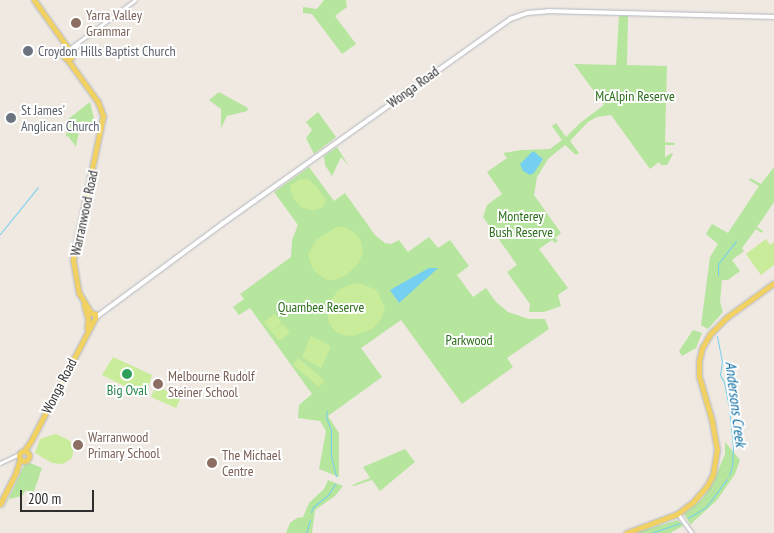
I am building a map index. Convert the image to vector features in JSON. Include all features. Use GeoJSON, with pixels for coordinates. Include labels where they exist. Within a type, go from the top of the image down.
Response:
{"type":"FeatureCollection","features":[{"type":"Feature","properties":{"kind":"main road"},"geometry":{"type":"LineString","coordinates":[[34,0],[70,52]]}},
{"type":"Feature","properties":{"kind":"main road","name":"Wonga Road"},"geometry":{"type":"LineString","coordinates":[[0,504],[22,456],[87,331],[92,317],[510,19],[542,11],[774,15]]}},
{"type":"Feature","properties":{"kind":"main road","name":"Warranwood Road"},"geometry":{"type":"LineString","coordinates":[[70,52],[75,70],[98,102],[102,111],[103,122],[74,254],[75,278],[84,303],[92,317]]}},
{"type":"Feature","properties":{"kind":"main road"},"geometry":{"type":"LineString","coordinates":[[626,533],[678,514],[703,491],[712,474],[716,460],[716,436],[699,376],[700,354],[710,334],[726,317],[774,283]]}},
{"type":"Feature","properties":{"kind":"street"},"geometry":{"type":"LineString","coordinates":[[70,52],[80,41],[135,0]]}},
{"type":"Feature","properties":{"kind":"street"},"geometry":{"type":"LineString","coordinates":[[70,52],[80,41]]}},
{"type":"Feature","properties":{"kind":"street"},"geometry":{"type":"LineString","coordinates":[[0,463],[22,456]]}},
{"type":"Feature","properties":{"kind":"street"},"geometry":{"type":"LineString","coordinates":[[678,514],[692,533]]}},
{"type":"Feature","properties":{"kind":"green space"},"geometry":{"type":"Polygon","coordinates":[[[324,0],[346,0],[347,7],[335,16],[356,44],[342,54],[312,14],[303,13],[303,7],[317,9],[324,0]]]}},
{"type":"Feature","properties":{"kind":"green space"},"geometry":{"type":"Polygon","coordinates":[[[619,16],[628,16],[627,65],[667,66],[665,142],[675,143],[674,145],[665,145],[665,157],[673,154],[667,165],[661,165],[659,162],[650,169],[611,115],[597,117],[588,122],[570,141],[579,153],[576,155],[565,145],[548,159],[537,177],[534,195],[561,233],[555,238],[558,241],[555,243],[552,240],[539,249],[568,288],[558,295],[561,306],[544,312],[529,312],[530,304],[507,272],[517,265],[483,217],[487,205],[502,194],[487,172],[507,158],[503,153],[550,149],[562,140],[552,126],[556,123],[566,137],[580,123],[604,105],[574,64],[616,65],[619,16]]]}},
{"type":"Feature","properties":{"kind":"green space"},"geometry":{"type":"Polygon","coordinates":[[[219,92],[248,108],[247,111],[227,116],[221,128],[221,109],[209,100],[219,92]]]}},
{"type":"Feature","properties":{"kind":"green space"},"geometry":{"type":"Polygon","coordinates":[[[90,102],[95,123],[81,121],[76,147],[68,136],[66,137],[67,120],[90,102]]]}},
{"type":"Feature","properties":{"kind":"green space"},"geometry":{"type":"Polygon","coordinates":[[[318,112],[336,137],[314,154],[306,138],[312,130],[306,122],[318,112]]]}},
{"type":"Feature","properties":{"kind":"green space"},"geometry":{"type":"Polygon","coordinates":[[[337,147],[349,166],[341,157],[332,176],[325,165],[324,156],[337,147]]]}},
{"type":"Feature","properties":{"kind":"green space"},"geometry":{"type":"Polygon","coordinates":[[[309,167],[334,201],[345,193],[375,235],[385,243],[391,244],[399,240],[408,252],[429,237],[438,248],[450,240],[469,266],[457,275],[473,297],[486,288],[496,302],[508,312],[529,319],[545,319],[549,329],[507,358],[513,367],[462,404],[401,320],[361,348],[382,377],[328,416],[339,433],[339,477],[319,469],[326,431],[320,421],[298,418],[299,405],[312,394],[250,308],[239,315],[233,307],[244,299],[240,294],[291,257],[292,240],[298,225],[274,192],[309,167]]]}},
{"type":"Feature","properties":{"kind":"green space"},"geometry":{"type":"Polygon","coordinates":[[[774,167],[774,202],[757,227],[763,231],[762,233],[756,229],[742,248],[744,251],[732,260],[740,271],[728,280],[722,280],[720,302],[723,312],[708,329],[701,325],[710,257],[718,244],[706,234],[712,224],[728,233],[759,186],[749,180],[750,178],[761,184],[774,167]]]}},
{"type":"Feature","properties":{"kind":"green space"},"geometry":{"type":"Polygon","coordinates":[[[300,179],[308,179],[316,186],[326,200],[323,207],[313,211],[301,207],[293,198],[290,186],[300,179]]]}},
{"type":"Feature","properties":{"kind":"green space"},"geometry":{"type":"Polygon","coordinates":[[[336,227],[345,227],[354,232],[361,241],[363,253],[358,264],[345,276],[335,280],[327,280],[313,270],[308,255],[316,240],[336,227]]]}},
{"type":"Feature","properties":{"kind":"green space"},"geometry":{"type":"Polygon","coordinates":[[[766,239],[770,245],[774,242],[774,265],[761,275],[746,254],[766,239]]]}},
{"type":"Feature","properties":{"kind":"green space"},"geometry":{"type":"Polygon","coordinates":[[[359,283],[377,290],[385,308],[381,319],[372,329],[353,336],[343,335],[336,332],[329,323],[327,307],[338,290],[359,283]]]}},
{"type":"Feature","properties":{"kind":"green space"},"geometry":{"type":"Polygon","coordinates":[[[275,314],[282,323],[274,330],[283,324],[290,333],[279,341],[264,322],[275,314]]]}},
{"type":"Feature","properties":{"kind":"green space"},"geometry":{"type":"Polygon","coordinates":[[[693,330],[702,333],[696,348],[682,356],[679,351],[693,330]]]}},
{"type":"Feature","properties":{"kind":"green space"},"geometry":{"type":"Polygon","coordinates":[[[311,336],[331,346],[321,368],[302,357],[311,336]]]}},
{"type":"Feature","properties":{"kind":"green space","name":"Big Oval"},"geometry":{"type":"Polygon","coordinates":[[[113,357],[152,375],[149,385],[138,391],[102,375],[113,357]]]}},
{"type":"Feature","properties":{"kind":"green space"},"geometry":{"type":"Polygon","coordinates":[[[298,358],[323,379],[324,382],[319,387],[293,365],[298,358]]]}},
{"type":"Feature","properties":{"kind":"green space"},"geometry":{"type":"Polygon","coordinates":[[[156,386],[181,397],[176,408],[151,397],[156,386]]]}},
{"type":"Feature","properties":{"kind":"green space"},"geometry":{"type":"Polygon","coordinates":[[[56,434],[69,440],[74,447],[72,458],[63,464],[52,463],[35,453],[40,439],[56,434]]]}},
{"type":"Feature","properties":{"kind":"green space"},"geometry":{"type":"Polygon","coordinates":[[[725,442],[740,460],[735,474],[717,500],[691,525],[684,514],[702,499],[713,483],[725,454],[725,442]]]}},
{"type":"Feature","properties":{"kind":"green space"},"geometry":{"type":"Polygon","coordinates":[[[405,449],[415,462],[380,491],[372,480],[352,485],[370,478],[363,467],[405,449]]]}},
{"type":"Feature","properties":{"kind":"green space"},"geometry":{"type":"Polygon","coordinates":[[[30,463],[42,468],[33,494],[26,490],[22,496],[9,499],[0,517],[24,465],[30,463]]]}},
{"type":"Feature","properties":{"kind":"green space"},"geometry":{"type":"Polygon","coordinates":[[[328,480],[343,486],[335,496],[315,510],[312,533],[286,533],[290,523],[297,518],[303,517],[309,503],[324,489],[328,480]]]}},
{"type":"Feature","properties":{"kind":"green space"},"geometry":{"type":"Polygon","coordinates":[[[678,520],[683,526],[670,533],[634,533],[678,520]]]}},
{"type":"Feature","properties":{"kind":"water"},"geometry":{"type":"Polygon","coordinates":[[[533,151],[543,159],[534,173],[530,175],[523,171],[520,164],[533,151]]]}},
{"type":"Feature","properties":{"kind":"water"},"geometry":{"type":"Polygon","coordinates":[[[429,268],[438,268],[399,303],[390,290],[429,268]]]}},
{"type":"Feature","properties":{"kind":"waterway"},"geometry":{"type":"LineString","coordinates":[[627,101],[635,94]]}},
{"type":"Feature","properties":{"kind":"waterway"},"geometry":{"type":"LineString","coordinates":[[0,234],[38,187]]}},
{"type":"Feature","properties":{"kind":"waterway","name":"Andersons Creek"},"geometry":{"type":"LineString","coordinates":[[718,275],[718,264],[736,241]]}},
{"type":"Feature","properties":{"kind":"waterway","name":"Andersons Creek"},"geometry":{"type":"LineString","coordinates":[[717,336],[722,362],[720,375],[724,382],[729,407],[733,447],[732,467],[729,475]]}},
{"type":"Feature","properties":{"kind":"waterway"},"geometry":{"type":"LineString","coordinates":[[327,411],[326,417],[331,430],[331,456],[336,476]]}},
{"type":"Feature","properties":{"kind":"waterway","name":"Andersons Creek"},"geometry":{"type":"LineString","coordinates":[[688,518],[706,507],[727,479]]}},
{"type":"Feature","properties":{"kind":"waterway","name":"Andersons Creek"},"geometry":{"type":"LineString","coordinates":[[311,512],[313,507],[328,495],[335,484]]}},
{"type":"Feature","properties":{"kind":"waterway"},"geometry":{"type":"LineString","coordinates":[[306,533],[310,520]]}},
{"type":"Feature","properties":{"kind":"waterway","name":"Andersons Creek"},"geometry":{"type":"LineString","coordinates":[[651,533],[680,523]]}},
{"type":"Feature","properties":{"kind":"place","name":"Yarra Valley Grammar"},"geometry":{"type":"Point","coordinates":[76,23]}},
{"type":"Feature","properties":{"kind":"place","name":"Croydon Hills Baptist Church"},"geometry":{"type":"Point","coordinates":[28,51]}},
{"type":"Feature","properties":{"kind":"place","name":"St James' Anglican Church"},"geometry":{"type":"Point","coordinates":[11,118]}},
{"type":"Feature","properties":{"kind":"place","name":"Big Oval"},"geometry":{"type":"Point","coordinates":[127,374]}},
{"type":"Feature","properties":{"kind":"place","name":"Melbourne Rudolf Steiner School"},"geometry":{"type":"Point","coordinates":[158,384]}},
{"type":"Feature","properties":{"kind":"place","name":"Warranwood Primary School"},"geometry":{"type":"Point","coordinates":[78,445]}},
{"type":"Feature","properties":{"kind":"place","name":"The Michael Centre"},"geometry":{"type":"Point","coordinates":[212,463]}},
{"type":"Feature","properties":{"kind":"park label","name":"McAlpin Reserve"},"geometry":{"type":"Point","coordinates":[635,96]}},
{"type":"Feature","properties":{"kind":"park label","name":"Monterey Bush Reserve"},"geometry":{"type":"Point","coordinates":[521,224]}},
{"type":"Feature","properties":{"kind":"park label","name":"Quambee Reserve"},"geometry":{"type":"Point","coordinates":[321,307]}},
{"type":"Feature","properties":{"kind":"park label","name":"Parkwood"},"geometry":{"type":"Point","coordinates":[469,340]}}]}
